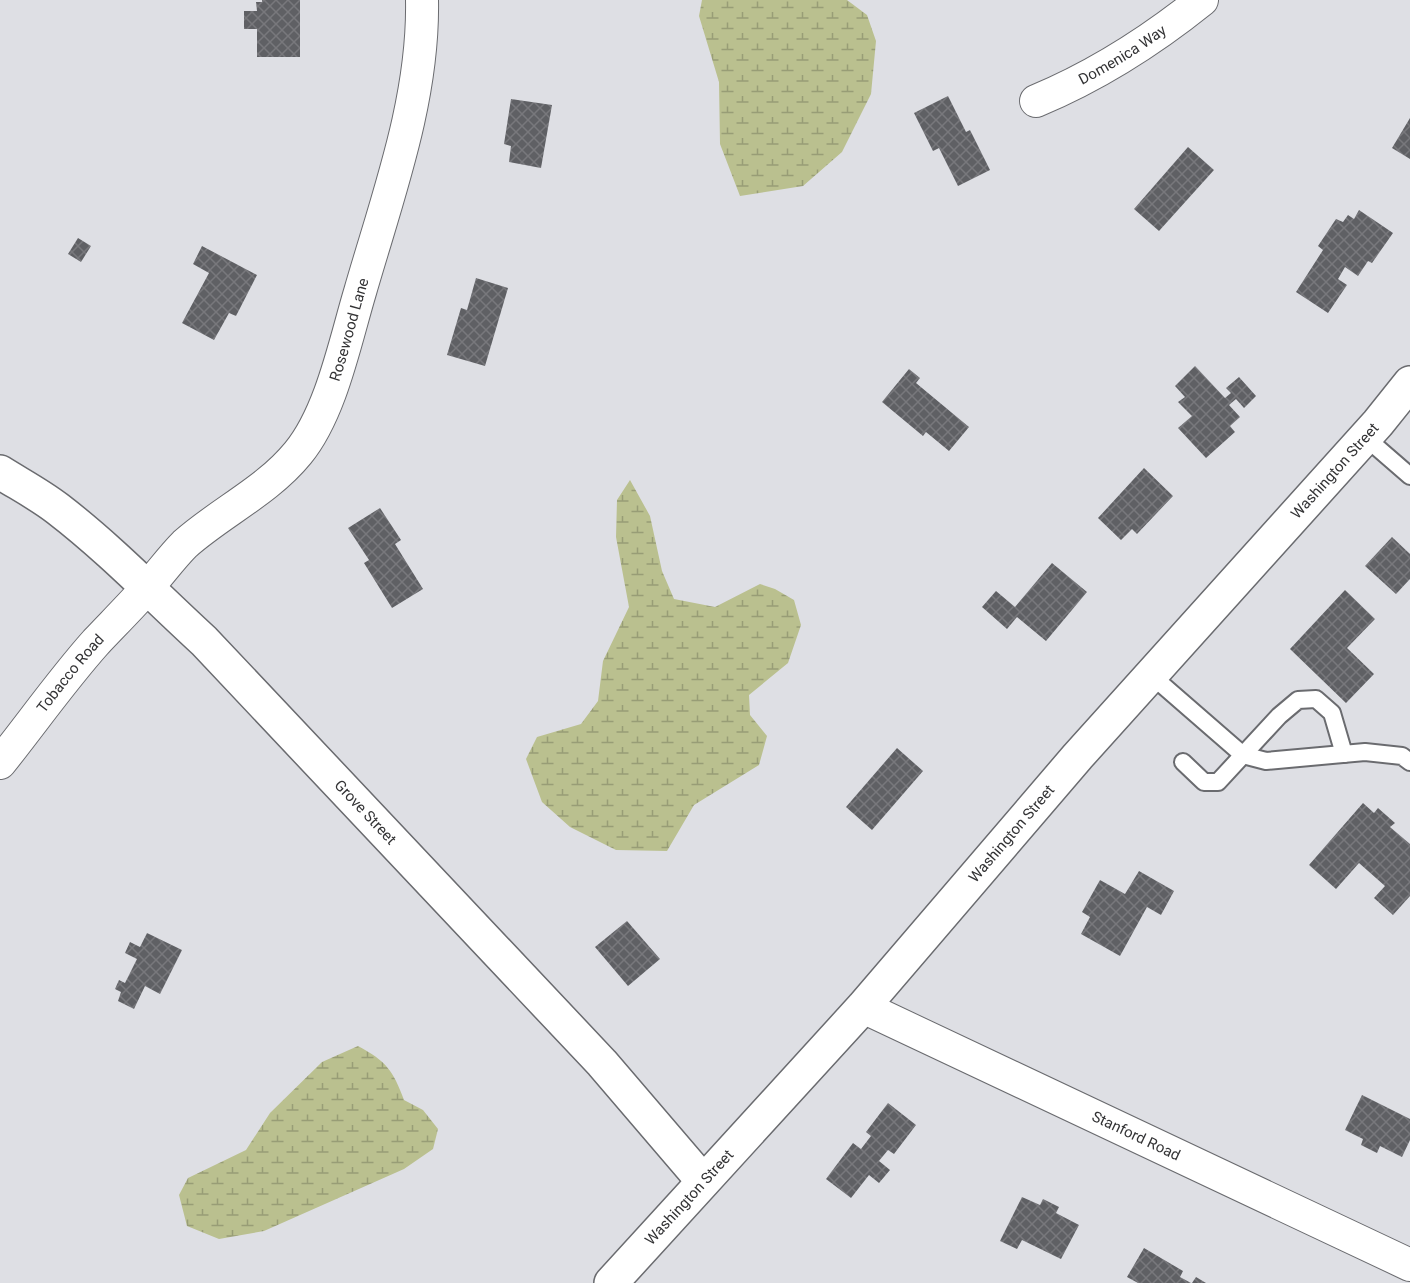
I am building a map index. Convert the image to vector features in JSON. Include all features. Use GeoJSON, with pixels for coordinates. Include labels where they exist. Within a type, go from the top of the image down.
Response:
{"type":"FeatureCollection","features":[{"type":"Feature","properties":{"kind":"main road","name":"Washington Street"},"geometry":{"type":"LineString","coordinates":[[611,1283],[863,1007],[1078,756],[1365,437],[1410,383]]}},
{"type":"Feature","properties":{"kind":"main road","name":"Grove Street"},"geometry":{"type":"LineString","coordinates":[[0,472],[56,507],[116,557],[204,641],[602,1063],[703,1181]]}},
{"type":"Feature","properties":{"kind":"street","name":"Rosewood Lane"},"geometry":{"type":"LineString","coordinates":[[147,589],[183,546],[215,519],[277,475],[299,452],[314,428],[336,373],[400,152],[419,56],[422,0]]}},
{"type":"Feature","properties":{"kind":"street","name":"Domenica Way"},"geometry":{"type":"LineString","coordinates":[[1036,100],[1096,73],[1153,37],[1202,0]]}},
{"type":"Feature","properties":{"kind":"street","name":"Tobacco Road"},"geometry":{"type":"LineString","coordinates":[[0,763],[95,643],[147,589]]}},
{"type":"Feature","properties":{"kind":"street","name":"Stanford Road"},"geometry":{"type":"LineString","coordinates":[[863,1007],[1410,1265]]}},
{"type":"Feature","properties":{"kind":"lane"},"geometry":{"type":"LineString","coordinates":[[1365,437],[1410,476]]}},
{"type":"Feature","properties":{"kind":"lane"},"geometry":{"type":"LineString","coordinates":[[1151,675],[1243,755],[1266,761],[1365,752],[1402,756],[1410,762]]}},
{"type":"Feature","properties":{"kind":"lane"},"geometry":{"type":"LineString","coordinates":[[1183,762],[1204,782],[1218,782],[1279,716],[1298,700],[1316,699],[1332,713],[1344,754]]}},
{"type":"Feature","properties":{"kind":"green space"},"geometry":{"type":"Polygon","coordinates":[[[702,0],[847,0],[867,15],[876,41],[871,94],[842,152],[803,186],[740,196],[720,144],[719,82],[699,16],[702,0]]]}},
{"type":"Feature","properties":{"kind":"green space"},"geometry":{"type":"Polygon","coordinates":[[[630,480],[650,516],[662,571],[674,599],[715,607],[760,584],[775,589],[794,600],[801,625],[788,663],[749,695],[750,715],[767,736],[759,765],[694,805],[667,851],[616,850],[570,827],[542,802],[526,759],[537,737],[581,724],[598,701],[603,661],[629,607],[616,537],[617,500],[630,480]]]}},
{"type":"Feature","properties":{"kind":"green space"},"geometry":{"type":"Polygon","coordinates":[[[358,1046],[387,1067],[404,1100],[423,1110],[438,1129],[433,1149],[404,1169],[264,1231],[219,1239],[187,1226],[179,1195],[188,1178],[246,1150],[270,1113],[322,1062],[358,1046]]]}},
{"type":"Feature","properties":{"kind":"building"},"geometry":{"type":"Polygon","coordinates":[[[262,0],[300,0],[300,57],[257,57],[257,29],[244,29],[244,11],[257,11],[256,2],[262,2],[262,0]]]}},
{"type":"Feature","properties":{"kind":"building"},"geometry":{"type":"Polygon","coordinates":[[[948,96],[966,132],[970,130],[990,170],[958,186],[939,148],[933,151],[914,113],[948,96]]]}},
{"type":"Feature","properties":{"kind":"building"},"geometry":{"type":"Polygon","coordinates":[[[511,99],[552,105],[541,168],[509,162],[511,146],[504,144],[511,99]]]}},
{"type":"Feature","properties":{"kind":"building"},"geometry":{"type":"Polygon","coordinates":[[[1410,118],[1410,159],[1392,148],[1410,118]]]}},
{"type":"Feature","properties":{"kind":"building"},"geometry":{"type":"Polygon","coordinates":[[[1188,147],[1214,170],[1159,231],[1134,209],[1188,147]]]}},
{"type":"Feature","properties":{"kind":"building"},"geometry":{"type":"Polygon","coordinates":[[[1359,210],[1393,233],[1372,263],[1368,261],[1358,276],[1345,267],[1338,279],[1347,285],[1328,313],[1296,292],[1323,250],[1318,246],[1336,219],[1343,222],[1348,215],[1354,219],[1359,210]]]}},
{"type":"Feature","properties":{"kind":"building"},"geometry":{"type":"Polygon","coordinates":[[[78,238],[91,246],[81,262],[68,254],[78,238]]]}},
{"type":"Feature","properties":{"kind":"building"},"geometry":{"type":"Polygon","coordinates":[[[202,246],[257,275],[236,316],[229,313],[214,340],[182,323],[209,273],[193,264],[202,246]]]}},
{"type":"Feature","properties":{"kind":"building"},"geometry":{"type":"Polygon","coordinates":[[[476,278],[508,288],[485,366],[447,355],[461,308],[467,310],[476,278]]]}},
{"type":"Feature","properties":{"kind":"building"},"geometry":{"type":"Polygon","coordinates":[[[1195,366],[1225,398],[1231,393],[1226,388],[1239,377],[1256,396],[1244,408],[1236,399],[1229,405],[1240,417],[1230,426],[1235,432],[1206,458],[1178,428],[1192,416],[1178,402],[1185,397],[1175,386],[1195,366]]]}},
{"type":"Feature","properties":{"kind":"building"},"geometry":{"type":"Polygon","coordinates":[[[909,369],[920,378],[916,383],[969,427],[949,451],[926,432],[923,436],[882,402],[909,369]]]}},
{"type":"Feature","properties":{"kind":"building"},"geometry":{"type":"Polygon","coordinates":[[[1144,468],[1173,496],[1137,534],[1132,529],[1121,540],[1098,518],[1144,468]]]}},
{"type":"Feature","properties":{"kind":"building"},"geometry":{"type":"Polygon","coordinates":[[[380,508],[401,540],[395,544],[423,589],[392,608],[364,563],[369,560],[348,528],[380,508]]]}},
{"type":"Feature","properties":{"kind":"building"},"geometry":{"type":"Polygon","coordinates":[[[1392,537],[1410,554],[1410,579],[1396,594],[1365,566],[1392,537]]]}},
{"type":"Feature","properties":{"kind":"building"},"geometry":{"type":"Polygon","coordinates":[[[1052,563],[1087,592],[1046,641],[1017,617],[1007,629],[982,607],[996,591],[1015,607],[1052,563]]]}},
{"type":"Feature","properties":{"kind":"building"},"geometry":{"type":"Polygon","coordinates":[[[1345,590],[1375,619],[1347,648],[1374,674],[1346,703],[1290,649],[1345,590]]]}},
{"type":"Feature","properties":{"kind":"building"},"geometry":{"type":"Polygon","coordinates":[[[897,748],[923,771],[872,830],[846,807],[897,748]]]}},
{"type":"Feature","properties":{"kind":"building"},"geometry":{"type":"Polygon","coordinates":[[[1363,803],[1374,813],[1378,808],[1395,823],[1390,827],[1410,844],[1410,896],[1393,915],[1374,898],[1385,886],[1359,863],[1336,889],[1309,865],[1363,803]]]}},
{"type":"Feature","properties":{"kind":"building"},"geometry":{"type":"Polygon","coordinates":[[[1139,871],[1174,891],[1161,915],[1147,907],[1120,956],[1081,934],[1090,917],[1082,912],[1100,880],[1125,894],[1139,871]]]}},
{"type":"Feature","properties":{"kind":"building"},"geometry":{"type":"Polygon","coordinates":[[[627,921],[660,959],[628,986],[595,947],[627,921]]]}},
{"type":"Feature","properties":{"kind":"building"},"geometry":{"type":"Polygon","coordinates":[[[147,933],[182,950],[160,994],[145,986],[134,1009],[118,1001],[121,992],[115,989],[119,980],[125,983],[137,959],[125,953],[130,942],[140,947],[147,933]]]}},
{"type":"Feature","properties":{"kind":"building"},"geometry":{"type":"Polygon","coordinates":[[[1362,1095],[1410,1119],[1410,1140],[1402,1157],[1380,1146],[1377,1153],[1361,1145],[1363,1139],[1345,1130],[1362,1095]]]}},
{"type":"Feature","properties":{"kind":"building"},"geometry":{"type":"Polygon","coordinates":[[[888,1103],[916,1125],[894,1154],[888,1150],[879,1161],[890,1170],[879,1183],[869,1175],[851,1198],[826,1179],[853,1143],[861,1149],[871,1136],[866,1132],[888,1103]]]}},
{"type":"Feature","properties":{"kind":"building"},"geometry":{"type":"Polygon","coordinates":[[[1022,1197],[1040,1205],[1043,1199],[1059,1207],[1056,1213],[1079,1225],[1061,1259],[1022,1240],[1017,1249],[1000,1241],[1022,1197]]]}},
{"type":"Feature","properties":{"kind":"building"},"geometry":{"type":"Polygon","coordinates":[[[1144,1248],[1183,1271],[1180,1277],[1191,1283],[1138,1283],[1127,1277],[1144,1248]]]}},
{"type":"Feature","properties":{"kind":"building"},"geometry":{"type":"Polygon","coordinates":[[[1196,1277],[1206,1283],[1192,1283],[1196,1277]]]}}]}
